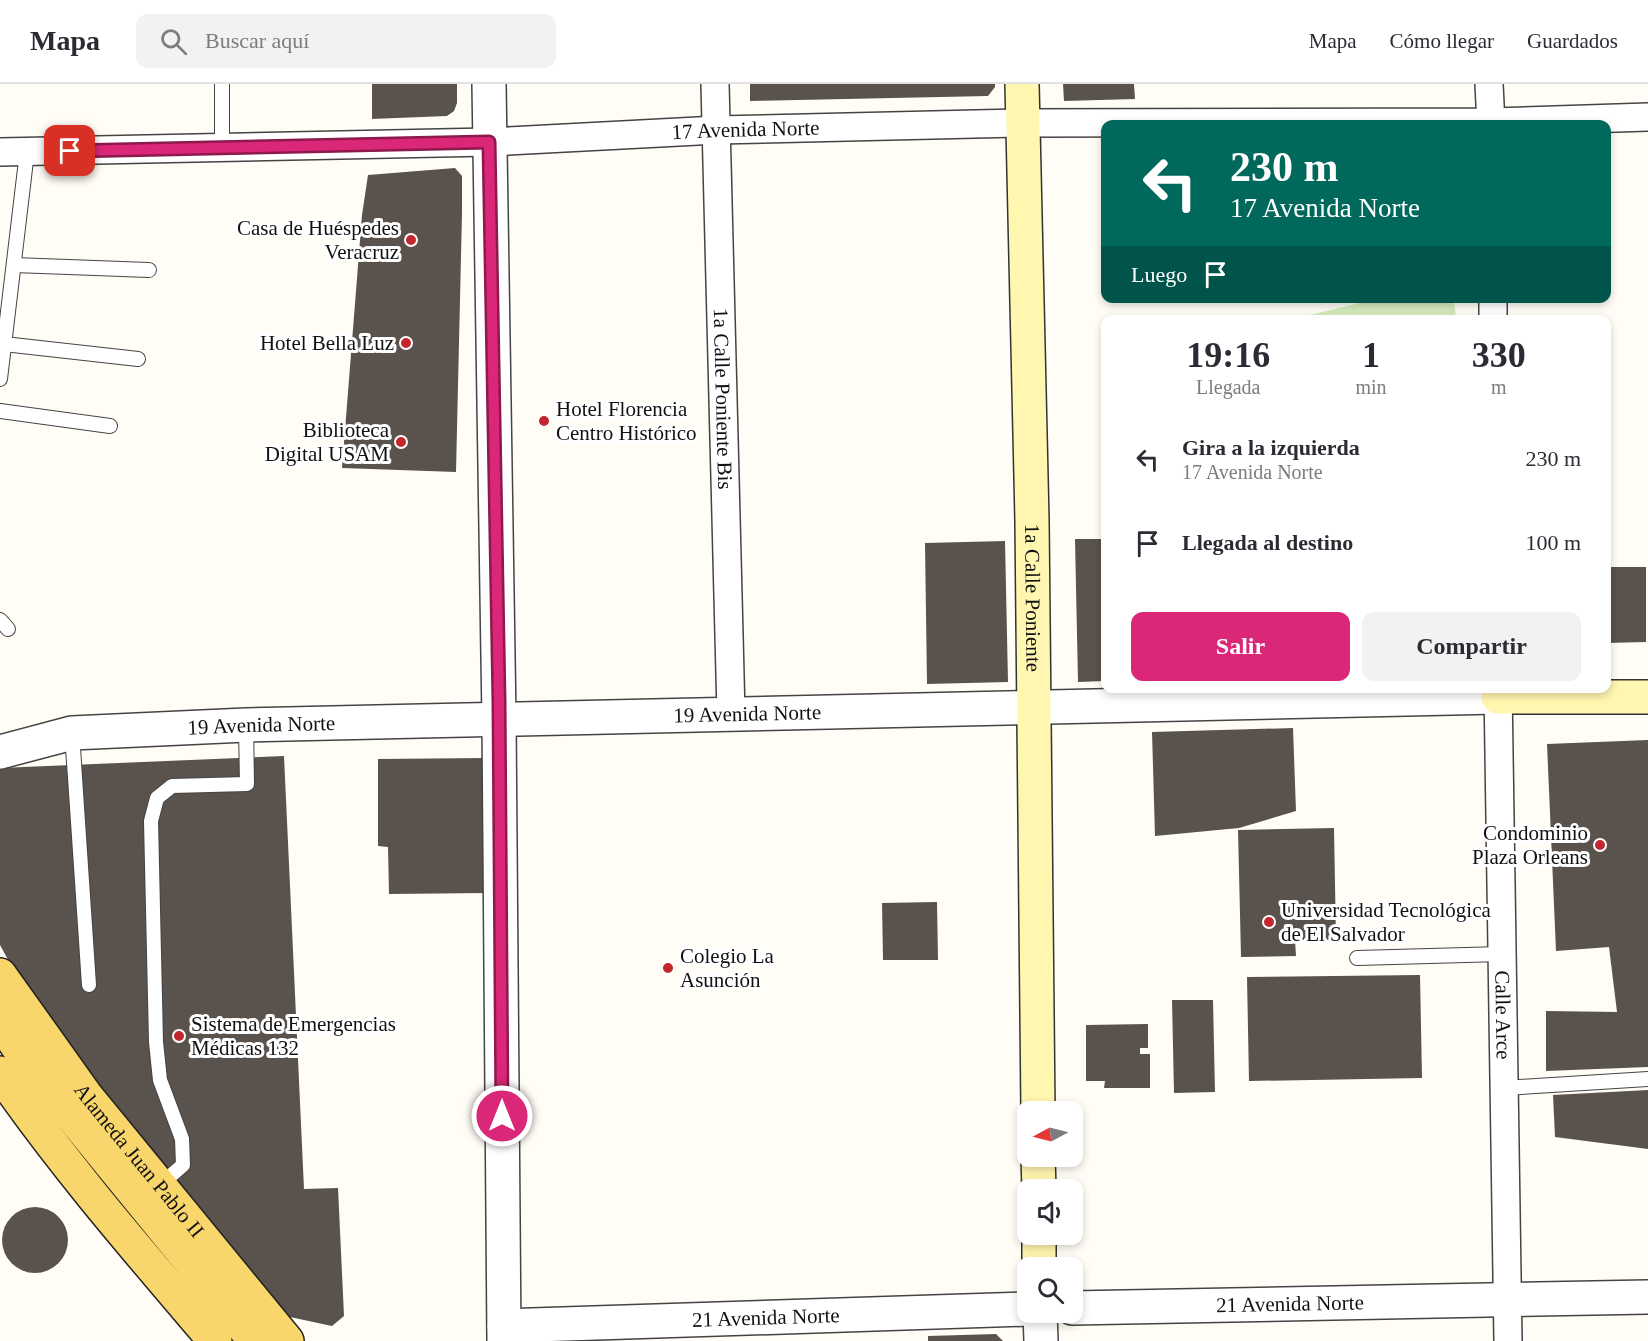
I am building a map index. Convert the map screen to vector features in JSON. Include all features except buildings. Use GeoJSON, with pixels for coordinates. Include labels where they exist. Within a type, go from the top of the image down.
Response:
{"type":"FeatureCollection","features":[{"type":"Feature","properties":{"kind":"main road","name":"1a Calle Poniente"},"geometry":{"type":"LineString","coordinates":[[1022,84],[1034,706],[1038,1101]]}},
{"type":"Feature","properties":{"kind":"main road"},"geometry":{"type":"LineString","coordinates":[[1498,693],[1648,697]]}},
{"type":"Feature","properties":{"kind":"main road","name":"Alameda Juan Pablo II"},"geometry":{"type":"LineString","coordinates":[[0,975],[87,1097],[287,1341]]}},
{"type":"Feature","properties":{"kind":"main road"},"geometry":{"type":"LineString","coordinates":[[0,1020],[27,1061],[255,1341]]}},
{"type":"Feature","properties":{"kind":"main road"},"geometry":{"type":"LineString","coordinates":[[0,1073],[28,1114],[113,1220],[215,1341]]}},
{"type":"Feature","properties":{"kind":"street"},"geometry":{"type":"LineString","coordinates":[[489,84],[499,720],[504,1334]]}},
{"type":"Feature","properties":{"kind":"street","name":"1a Calle Poniente Bis"},"geometry":{"type":"LineString","coordinates":[[715,84],[731,714]]}},
{"type":"Feature","properties":{"kind":"street"},"geometry":{"type":"LineString","coordinates":[[1489,84],[1491,120]]}},
{"type":"Feature","properties":{"kind":"street","name":"17 Avenida Norte"},"geometry":{"type":"LineString","coordinates":[[1570,120],[1648,117]]}},
{"type":"Feature","properties":{"kind":"street","name":"17 Avenida Norte"},"geometry":{"type":"LineString","coordinates":[[0,152],[489,142],[717,130],[1101,123]]}},
{"type":"Feature","properties":{"kind":"street","name":"19 Avenida Norte"},"geometry":{"type":"LineString","coordinates":[[0,752],[72,733],[246,725],[1498,693]]}},
{"type":"Feature","properties":{"kind":"street","name":"Calle Arce"},"geometry":{"type":"LineString","coordinates":[[1498,693],[1508,1341]]}},
{"type":"Feature","properties":{"kind":"street","name":"21 Avenida Norte"},"geometry":{"type":"LineString","coordinates":[[1083,1308],[1648,1297]]}},
{"type":"Feature","properties":{"kind":"street","name":"21 Avenida Norte"},"geometry":{"type":"LineString","coordinates":[[504,1334],[1017,1310]]}},
{"type":"Feature","properties":{"kind":"street"},"geometry":{"type":"LineString","coordinates":[[1040,1323],[1041,1341]]}},
{"type":"Feature","properties":{"kind":"lane"},"geometry":{"type":"LineString","coordinates":[[222,84],[222,147]]}},
{"type":"Feature","properties":{"kind":"lane"},"geometry":{"type":"LineString","coordinates":[[0,379],[27,152]]}},
{"type":"Feature","properties":{"kind":"lane"},"geometry":{"type":"LineString","coordinates":[[14,265],[149,270]]}},
{"type":"Feature","properties":{"kind":"lane"},"geometry":{"type":"LineString","coordinates":[[4,344],[138,359]]}},
{"type":"Feature","properties":{"kind":"lane"},"geometry":{"type":"LineString","coordinates":[[0,411],[110,426]]}},
{"type":"Feature","properties":{"kind":"lane"},"geometry":{"type":"LineString","coordinates":[[160,1185],[183,1165],[182,1139],[160,1080],[156,1042],[151,820],[157,798],[172,786],[247,784],[246,725]]}},
{"type":"Feature","properties":{"kind":"lane"},"geometry":{"type":"LineString","coordinates":[[72,733],[90,985]]}},
{"type":"Feature","properties":{"kind":"lane"},"geometry":{"type":"LineString","coordinates":[[1357,958],[1502,954]]}},
{"type":"Feature","properties":{"kind":"lane"},"geometry":{"type":"LineString","coordinates":[[1504,1088],[1648,1079]]}},
{"type":"Feature","properties":{"kind":"green space"},"geometry":{"type":"Polygon","coordinates":[[[1360,303],[1454,303],[1456,315],[1310,315],[1360,303]]]}},
{"type":"Feature","properties":{"kind":"place","name":"Casa de Huéspedes Veracruz"},"geometry":{"type":"Point","coordinates":[411,240]}},
{"type":"Feature","properties":{"kind":"place","name":"Hotel Bella Luz"},"geometry":{"type":"Point","coordinates":[406,343]}},
{"type":"Feature","properties":{"kind":"place","name":"Hotel Florencia Centro Histórico"},"geometry":{"type":"Point","coordinates":[544,421]}},
{"type":"Feature","properties":{"kind":"place","name":"Biblioteca Digital USAM"},"geometry":{"type":"Point","coordinates":[401,442]}},
{"type":"Feature","properties":{"kind":"place","name":"Condominio Plaza Orleans"},"geometry":{"type":"Point","coordinates":[1600,845]}},
{"type":"Feature","properties":{"kind":"place","name":"Universidad Tecnológica de El Salvador"},"geometry":{"type":"Point","coordinates":[1269,922]}},
{"type":"Feature","properties":{"kind":"place","name":"Colegio La Asunción"},"geometry":{"type":"Point","coordinates":[668,968]}},
{"type":"Feature","properties":{"kind":"place","name":"Sistema de Emergencias Médicas 132"},"geometry":{"type":"Point","coordinates":[179,1036]}},
{"type":"Feature","properties":{"kind":"route"},"geometry":{"type":"LineString","coordinates":[[70,151],[489,142],[499,702],[502,1116]]}}]}
